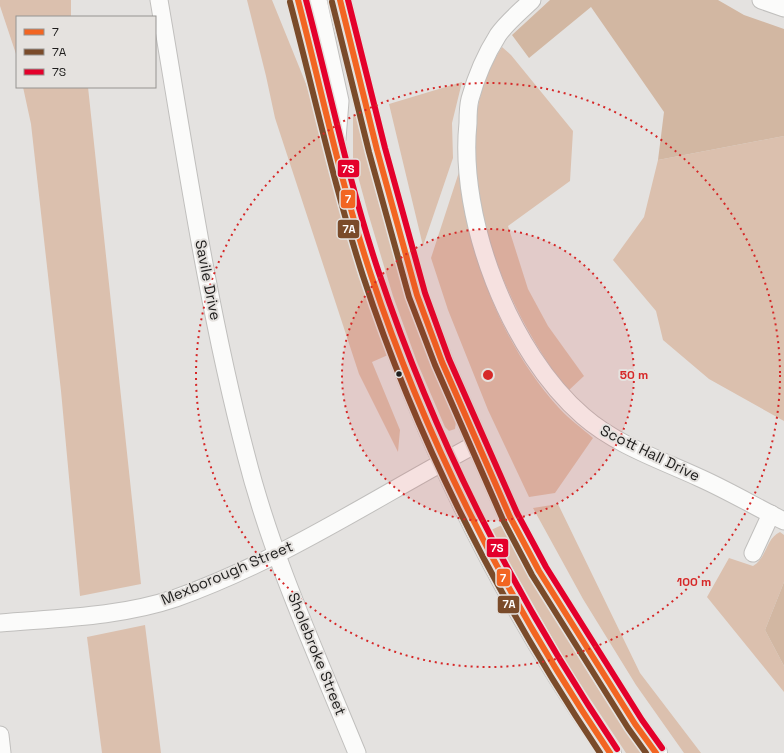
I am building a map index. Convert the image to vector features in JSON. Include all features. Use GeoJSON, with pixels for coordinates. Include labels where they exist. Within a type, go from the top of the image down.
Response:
{"type":"FeatureCollection","features":[{"type":"Feature","properties":{"kind":"highway"},"geometry":{"type":"LineString","coordinates":[[298,0],[336,153],[371,275],[406,372],[468,515],[546,655],[610,753]]}},
{"type":"Feature","properties":{"kind":"highway"},"geometry":{"type":"LineString","coordinates":[[340,0],[377,150],[417,296],[442,362],[510,517],[539,571],[635,724],[656,753]]}},
{"type":"Feature","properties":{"kind":"street","name":"Savile Drive"},"geometry":{"type":"LineString","coordinates":[[159,0],[204,261],[225,363],[246,456],[277,555]]}},
{"type":"Feature","properties":{"kind":"street"},"geometry":{"type":"LineString","coordinates":[[318,0],[340,101],[336,153]]}},
{"type":"Feature","properties":{"kind":"street","name":"Scott Hall Drive"},"geometry":{"type":"LineString","coordinates":[[532,0],[499,34],[485,59],[470,100],[465,149],[470,198],[483,248],[498,292],[514,324],[539,367],[565,400],[584,417],[602,431],[640,451],[703,479],[778,518],[753,554]]}},
{"type":"Feature","properties":{"kind":"street"},"geometry":{"type":"LineString","coordinates":[[761,0],[784,8]]}},
{"type":"Feature","properties":{"kind":"street","name":"Mexborough Street"},"geometry":{"type":"LineString","coordinates":[[0,623],[120,612],[176,598],[277,555],[478,443]]}},
{"type":"Feature","properties":{"kind":"street","name":"Sholebroke Street"},"geometry":{"type":"LineString","coordinates":[[277,555],[357,753]]}},
{"type":"Feature","properties":{"kind":"street"},"geometry":{"type":"LineString","coordinates":[[0,735],[2,753]]}},
{"type":"Feature","properties":{"kind":"shaded area"},"geometry":{"type":"Polygon","coordinates":[[[0,0],[71,0],[71,16],[16,16],[16,54],[0,6],[0,0]]]}},
{"type":"Feature","properties":{"kind":"shaded area"},"geometry":{"type":"Polygon","coordinates":[[[247,0],[272,0],[315,106],[362,281],[388,355],[372,362],[400,430],[398,452],[359,374],[275,118],[247,0]]]}},
{"type":"Feature","properties":{"kind":"shaded area"},"geometry":{"type":"Polygon","coordinates":[[[550,0],[718,0],[744,15],[784,29],[784,136],[658,160],[664,112],[591,7],[529,58],[512,35],[550,0]]]}},
{"type":"Feature","properties":{"kind":"shaded area"},"geometry":{"type":"Polygon","coordinates":[[[502,47],[511,55],[573,131],[570,181],[508,226],[528,289],[548,326],[584,376],[568,391],[543,356],[520,315],[500,271],[485,225],[476,178],[475,132],[483,88],[502,47]]]}},
{"type":"Feature","properties":{"kind":"shaded area"},"geometry":{"type":"Polygon","coordinates":[[[462,82],[452,123],[453,158],[423,246],[389,104],[462,82]]]}},
{"type":"Feature","properties":{"kind":"shaded area"},"geometry":{"type":"Polygon","coordinates":[[[23,88],[88,88],[141,584],[80,596],[61,391],[31,124],[23,88]]]}},
{"type":"Feature","properties":{"kind":"shaded area"},"geometry":{"type":"Polygon","coordinates":[[[356,114],[400,270],[440,385],[456,422],[455,429],[449,431],[445,427],[417,362],[393,296],[368,213],[353,158],[353,115],[356,114]]]}},
{"type":"Feature","properties":{"kind":"shaded area"},"geometry":{"type":"Polygon","coordinates":[[[784,136],[784,421],[709,379],[663,340],[656,311],[613,260],[644,217],[658,160],[784,136]]]}},
{"type":"Feature","properties":{"kind":"shaded area"},"geometry":{"type":"Polygon","coordinates":[[[459,172],[471,236],[480,267],[491,298],[504,327],[520,356],[538,383],[571,420],[593,438],[555,493],[529,497],[488,410],[448,310],[431,258],[459,172]]]}},
{"type":"Feature","properties":{"kind":"shaded area"},"geometry":{"type":"Polygon","coordinates":[[[558,504],[640,673],[701,753],[684,753],[636,685],[583,599],[533,508],[558,504]]]}},
{"type":"Feature","properties":{"kind":"shaded area"},"geometry":{"type":"Polygon","coordinates":[[[502,525],[568,641],[641,753],[626,753],[567,664],[491,530],[502,525]]]}},
{"type":"Feature","properties":{"kind":"shaded area"},"geometry":{"type":"Polygon","coordinates":[[[780,532],[784,535],[784,582],[765,630],[784,666],[784,692],[707,597],[729,558],[753,566],[761,558],[775,535],[780,532]]]}},
{"type":"Feature","properties":{"kind":"shaded area"},"geometry":{"type":"Polygon","coordinates":[[[784,582],[784,666],[765,630],[784,582]]]}},
{"type":"Feature","properties":{"kind":"shaded area"},"geometry":{"type":"Polygon","coordinates":[[[145,625],[161,753],[102,753],[87,637],[145,625]]]}},
{"type":"Feature","properties":{"kind":"transit line","name":"7"},"geometry":{"type":"LineString","coordinates":[[298,0],[341,173],[360,241],[393,339],[418,401],[445,462],[505,581],[538,639],[610,753]]}},
{"type":"Feature","properties":{"kind":"transit line","name":"7S"},"geometry":{"type":"LineString","coordinates":[[306,0],[358,206],[379,273],[426,399],[482,519],[513,577],[545,635],[617,749]]}},
{"type":"Feature","properties":{"kind":"transit line","name":"7"},"geometry":{"type":"LineString","coordinates":[[340,0],[377,150],[417,295],[442,362],[510,517],[539,571],[635,724],[656,753]]}},
{"type":"Feature","properties":{"kind":"transit line","name":"7S"},"geometry":{"type":"LineString","coordinates":[[348,0],[385,148],[425,293],[449,359],[517,513],[546,567],[642,720],[662,748]]}},
{"type":"Feature","properties":{"kind":"transit line","name":"7A"},"geometry":{"type":"LineString","coordinates":[[290,2],[333,174],[363,276],[385,339],[410,401],[436,463],[496,582],[529,640],[600,753]]}},
{"type":"Feature","properties":{"kind":"transit line","name":"7A"},"geometry":{"type":"LineString","coordinates":[[332,2],[369,152],[409,297],[435,365],[503,520],[532,575],[628,728],[646,753]]}}]}
